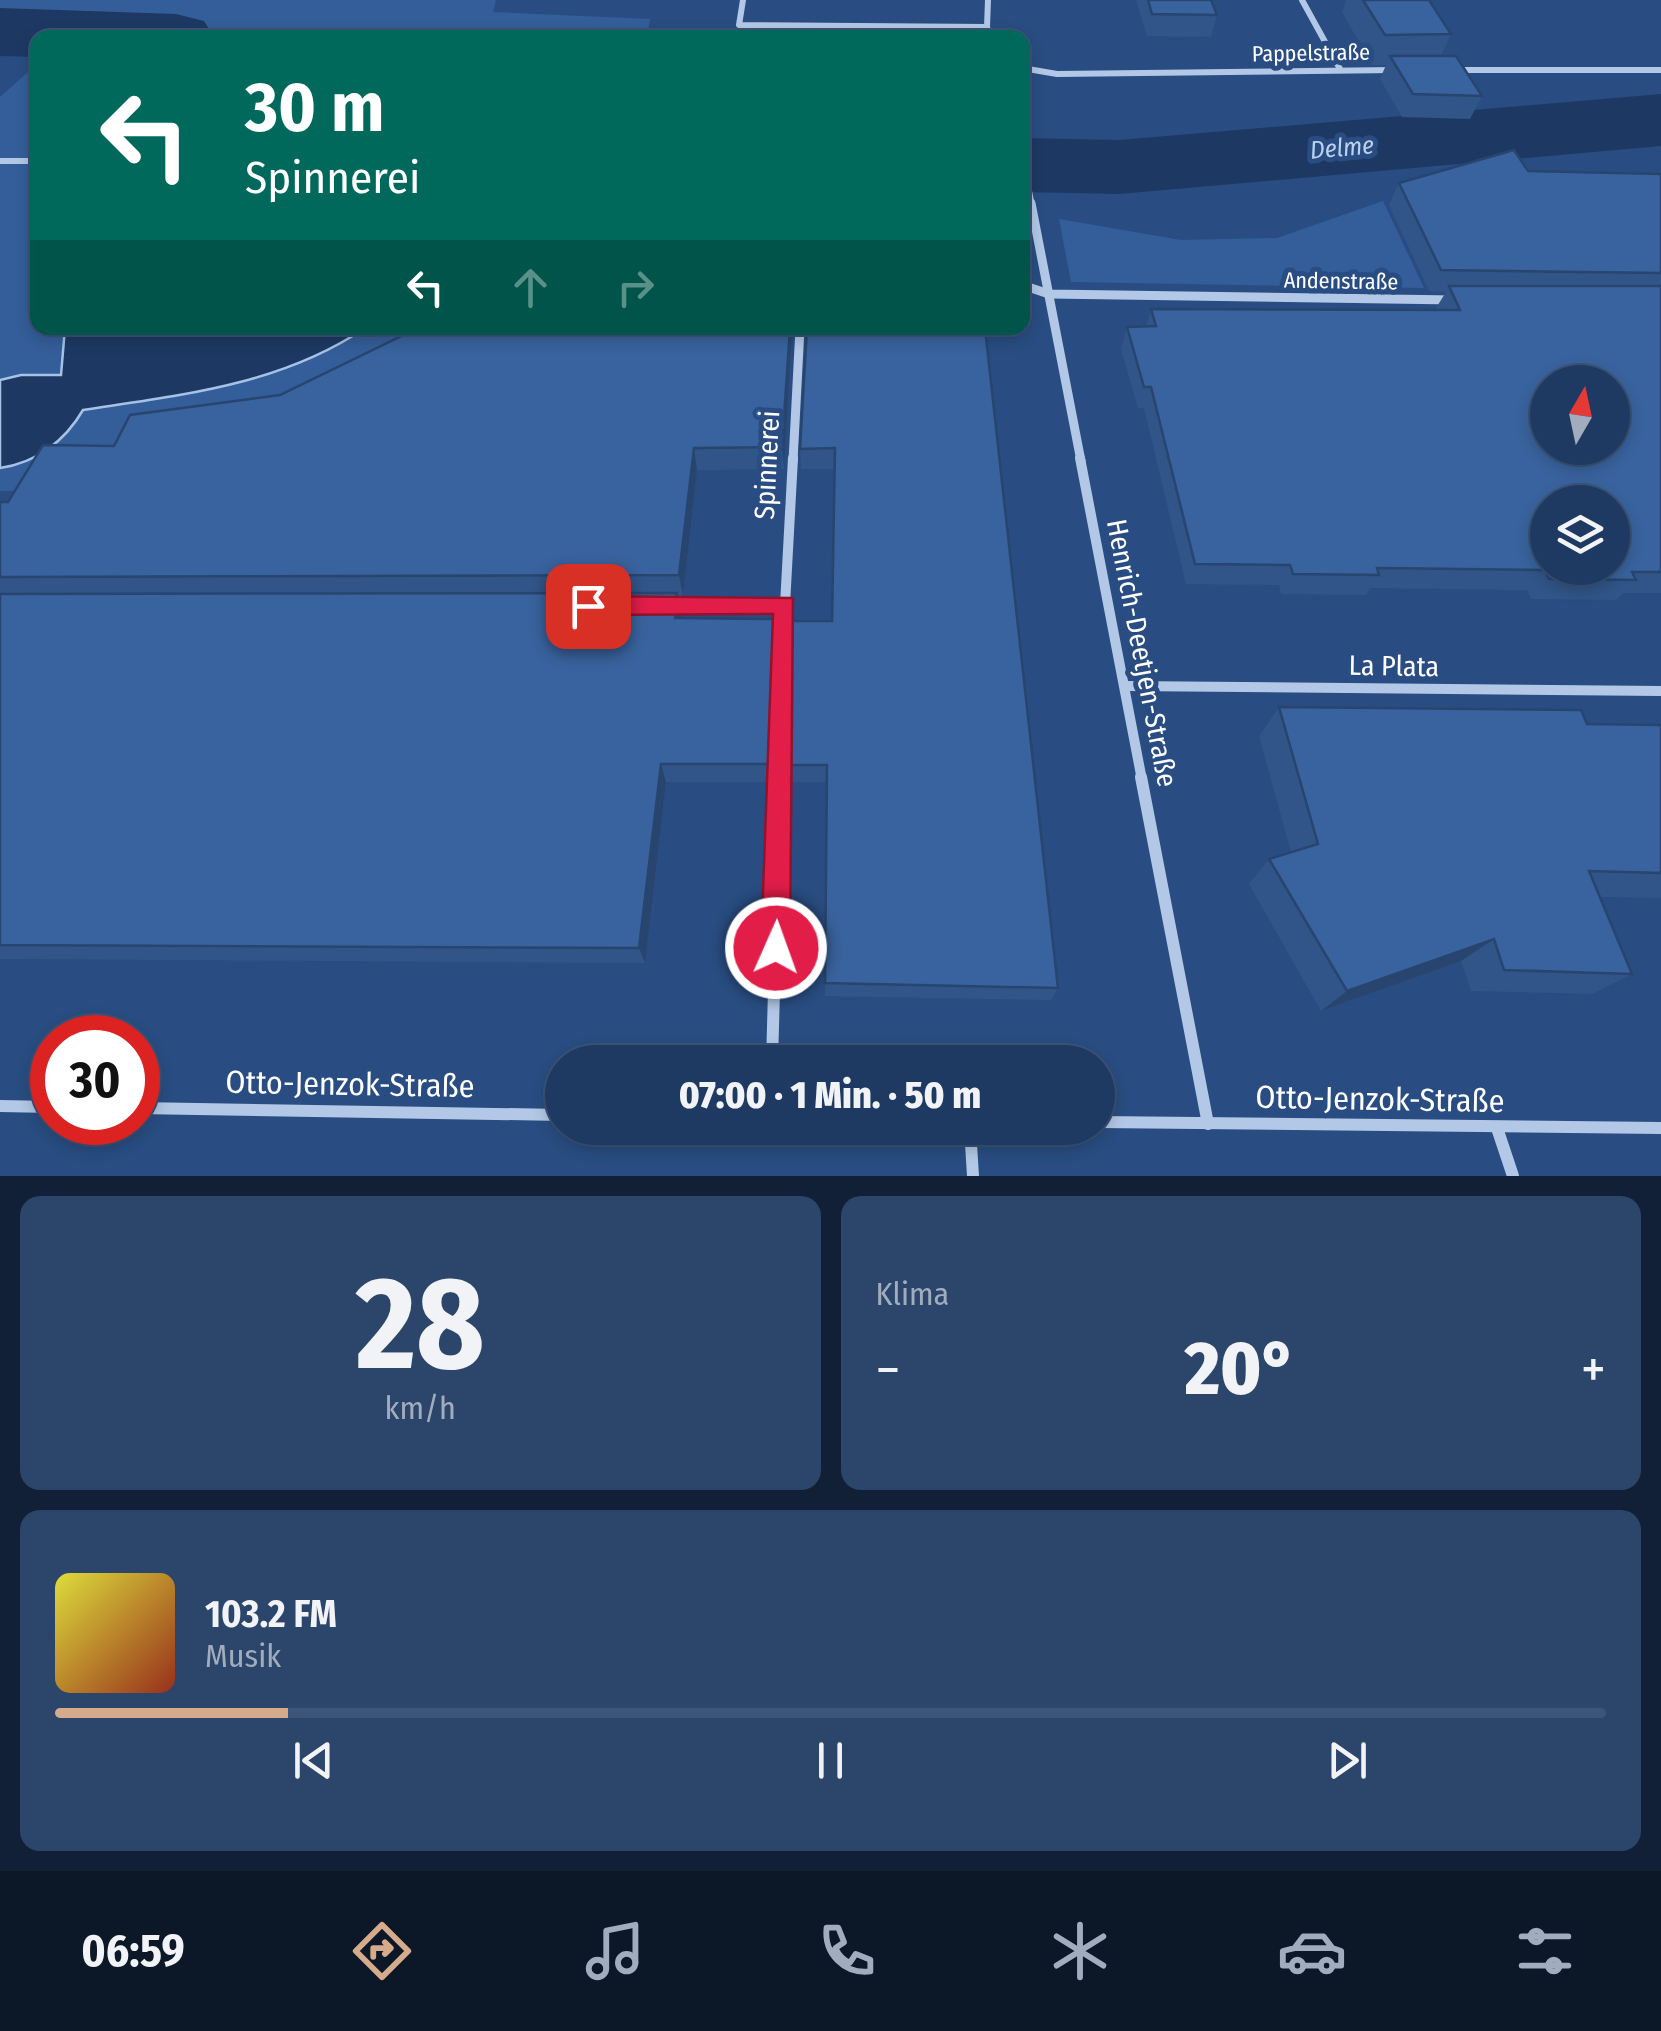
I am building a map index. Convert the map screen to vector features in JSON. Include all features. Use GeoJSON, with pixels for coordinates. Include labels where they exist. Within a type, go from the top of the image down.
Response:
{"type":"FeatureCollection","features":[{"type":"Feature","properties":{"kind":"street"},"geometry":{"type":"LineString","coordinates":[[743,0],[739,25],[987,27]]}},
{"type":"Feature","properties":{"kind":"street"},"geometry":{"type":"LineString","coordinates":[[988,0],[988,30]]}},
{"type":"Feature","properties":{"kind":"street"},"geometry":{"type":"LineString","coordinates":[[1302,0],[1340,69]]}},
{"type":"Feature","properties":{"kind":"street","name":"Pappelstraße"},"geometry":{"type":"LineString","coordinates":[[1030,69],[1057,74],[1397,70]]}},
{"type":"Feature","properties":{"kind":"street"},"geometry":{"type":"LineString","coordinates":[[1435,70],[1661,70]]}},
{"type":"Feature","properties":{"kind":"street"},"geometry":{"type":"LineString","coordinates":[[0,161],[28,161]]}},
{"type":"Feature","properties":{"kind":"street","name":"Henrich-Deetjen-Straße"},"geometry":{"type":"LineString","coordinates":[[1030,196],[1208,1124]]}},
{"type":"Feature","properties":{"kind":"street","name":"Andenstraße"},"geometry":{"type":"LineString","coordinates":[[1030,288],[1049,294],[1464,300]]}},
{"type":"Feature","properties":{"kind":"street","name":"Spinnerei"},"geometry":{"type":"LineString","coordinates":[[772,1045],[785,605],[800,335]]}},
{"type":"Feature","properties":{"kind":"street"},"geometry":{"type":"LineString","coordinates":[[648,605],[785,605]]}},
{"type":"Feature","properties":{"kind":"street","name":"La Plata"},"geometry":{"type":"LineString","coordinates":[[1126,686],[1661,692]]}},
{"type":"Feature","properties":{"kind":"street"},"geometry":{"type":"LineString","coordinates":[[0,1106],[30,1107]]}},
{"type":"Feature","properties":{"kind":"street","name":"Otto-Jenzok-Straße"},"geometry":{"type":"LineString","coordinates":[[160,1108],[545,1115]]}},
{"type":"Feature","properties":{"kind":"street","name":"Otto-Jenzok-Straße"},"geometry":{"type":"LineString","coordinates":[[1115,1122],[1661,1128]]}},
{"type":"Feature","properties":{"kind":"street"},"geometry":{"type":"LineString","coordinates":[[1497,1128],[1513,1176]]}},
{"type":"Feature","properties":{"kind":"street"},"geometry":{"type":"LineString","coordinates":[[971,1145],[972,1176]]}},
{"type":"Feature","properties":{"kind":"shaded area"},"geometry":{"type":"Polygon","coordinates":[[[0,0],[496,0],[493,12],[650,19],[648,30],[30,30],[30,50],[0,50],[0,0]]]}},
{"type":"Feature","properties":{"kind":"shaded area"},"geometry":{"type":"Polygon","coordinates":[[[30,70],[30,335],[442,335],[297,415],[27,491],[0,491],[0,97],[30,70]]]}},
{"type":"Feature","properties":{"kind":"shaded area"},"geometry":{"type":"Polygon","coordinates":[[[1383,201],[1424,288],[1071,282],[1059,219],[1181,240],[1277,238],[1383,201]]]}},
{"type":"Feature","properties":{"kind":"shaded area"},"geometry":{"type":"Polygon","coordinates":[[[64,335],[353,335],[299,363],[229,385],[83,410],[48,449],[26,461],[0,468],[0,380],[21,375],[61,375],[64,335]]]}},
{"type":"Feature","properties":{"kind":"building"},"geometry":{"type":"Polygon","coordinates":[[[1148,0],[1211,0],[1217,15],[1152,14],[1148,0]]]}},
{"type":"Feature","properties":{"kind":"building"},"geometry":{"type":"Polygon","coordinates":[[[1363,0],[1429,0],[1451,34],[1385,35],[1363,0]]]}},
{"type":"Feature","properties":{"kind":"building"},"geometry":{"type":"Polygon","coordinates":[[[1390,56],[1456,56],[1482,96],[1413,94],[1390,56]]]}},
{"type":"Feature","properties":{"kind":"building"},"geometry":{"type":"Polygon","coordinates":[[[1514,150],[1528,171],[1661,174],[1661,273],[1441,270],[1399,183],[1514,150]]]}},
{"type":"Feature","properties":{"kind":"building"},"geometry":{"type":"Polygon","coordinates":[[[1449,286],[1661,286],[1661,572],[1632,572],[1636,580],[1630,580],[1630,485],[1530,485],[1530,570],[1377,568],[1379,575],[1293,574],[1290,565],[1195,564],[1151,387],[1144,387],[1127,327],[1156,326],[1151,309],[1460,310],[1449,286]]]}},
{"type":"Feature","properties":{"kind":"building"},"geometry":{"type":"Polygon","coordinates":[[[404,335],[790,335],[782,447],[694,448],[679,575],[0,577],[0,502],[8,502],[43,445],[114,446],[130,415],[280,395],[404,335]]]}},
{"type":"Feature","properties":{"kind":"building"},"geometry":{"type":"Polygon","coordinates":[[[807,335],[986,335],[1058,988],[825,983],[827,765],[789,765],[788,756],[792,621],[832,621],[835,448],[800,449],[807,335]]]}},
{"type":"Feature","properties":{"kind":"building"},"geometry":{"type":"Polygon","coordinates":[[[677,593],[675,618],[774,619],[768,764],[661,764],[639,948],[0,945],[0,594],[677,593]]]}},
{"type":"Feature","properties":{"kind":"building"},"geometry":{"type":"Polygon","coordinates":[[[1279,707],[1581,710],[1587,724],[1661,725],[1661,873],[1589,871],[1632,974],[1504,970],[1494,939],[1347,991],[1269,859],[1318,844],[1279,707]]]}},
{"type":"Feature","properties":{"kind":"waterway","name":"Delme"},"geometry":{"type":"LineString","coordinates":[[0,32],[30,33]]}},
{"type":"Feature","properties":{"kind":"waterway","name":"Delme"},"geometry":{"type":"LineString","coordinates":[[1030,165],[1119,167],[1661,120]]}},
{"type":"Feature","properties":{"kind":"route"},"geometry":{"type":"LineString","coordinates":[[588,606],[785,605],[776,948]]}}]}
